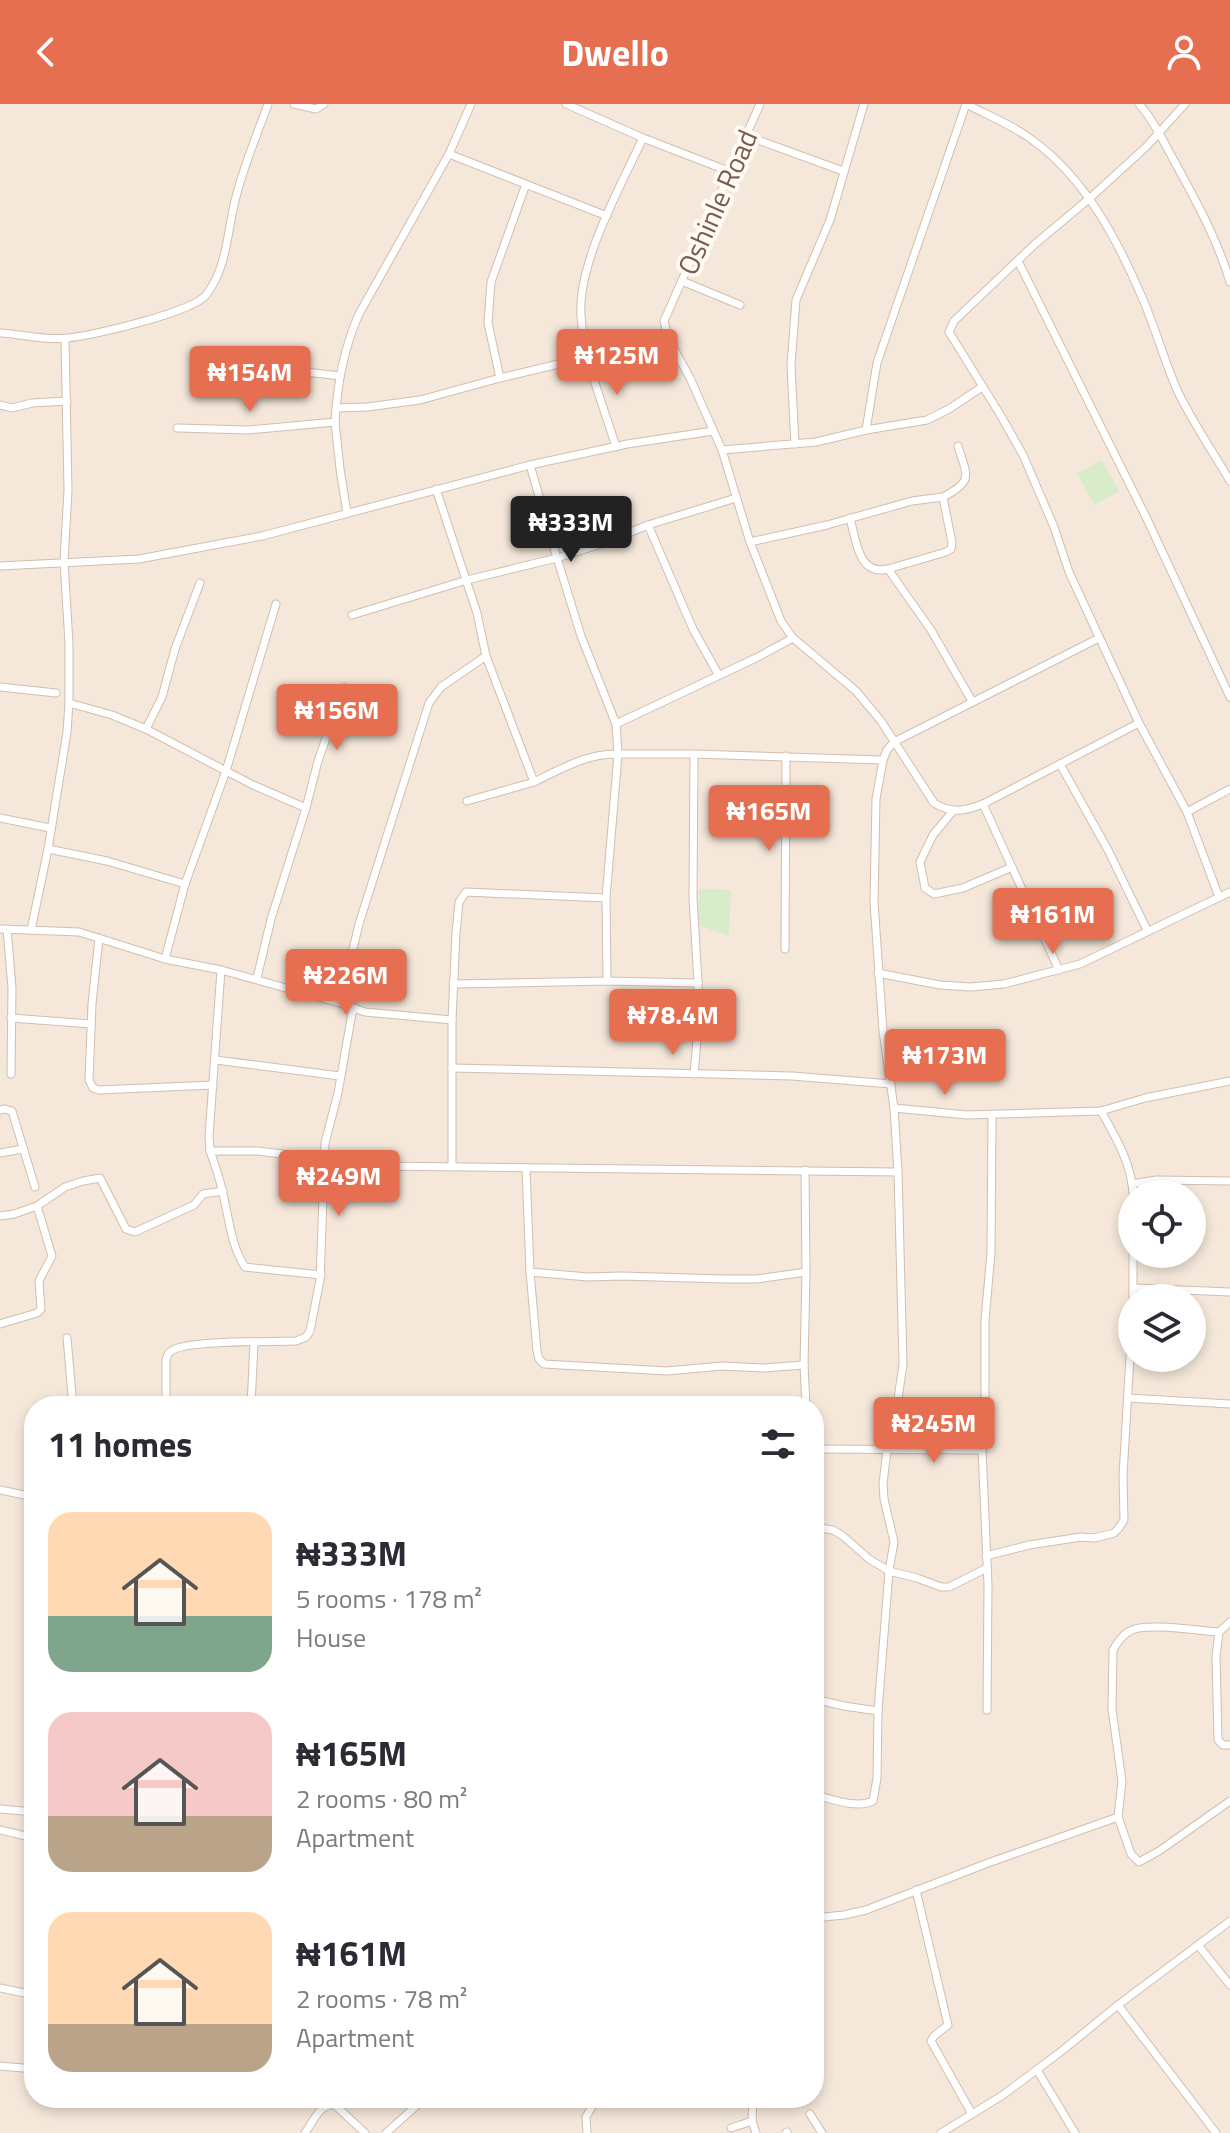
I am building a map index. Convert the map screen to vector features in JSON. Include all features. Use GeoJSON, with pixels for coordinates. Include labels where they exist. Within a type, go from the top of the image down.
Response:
{"type":"FeatureCollection","features":[{"type":"Feature","properties":{"kind":"street"},"geometry":{"type":"LineString","coordinates":[[0,333],[65,339],[157,317],[202,301],[222,262],[235,199],[268,104]]}},
{"type":"Feature","properties":{"kind":"street"},"geometry":{"type":"LineString","coordinates":[[294,104],[316,109],[324,104]]}},
{"type":"Feature","properties":{"kind":"street"},"geometry":{"type":"LineString","coordinates":[[347,513],[335,422],[348,339],[449,154],[471,104]]}},
{"type":"Feature","properties":{"kind":"street","name":"Oshinle Road"},"geometry":{"type":"LineString","coordinates":[[760,104],[664,321],[722,450],[750,542],[781,621],[793,638]]}},
{"type":"Feature","properties":{"kind":"street"},"geometry":{"type":"LineString","coordinates":[[795,444],[791,365],[796,300],[830,220],[864,104]]}},
{"type":"Feature","properties":{"kind":"street"},"geometry":{"type":"LineString","coordinates":[[866,430],[877,363],[966,104],[1035,141],[1055,158],[1090,198],[1141,294],[1178,391],[1230,481]]}},
{"type":"Feature","properties":{"kind":"street"},"geometry":{"type":"LineString","coordinates":[[1139,104],[1199,205],[1230,282]]}},
{"type":"Feature","properties":{"kind":"street"},"geometry":{"type":"LineString","coordinates":[[1185,104],[1159,134],[954,321],[949,332],[1029,468],[1069,572],[1139,723],[1187,812],[1219,897]]}},
{"type":"Feature","properties":{"kind":"street"},"geometry":{"type":"LineString","coordinates":[[570,105],[643,138],[731,172]]}},
{"type":"Feature","properties":{"kind":"street"},"geometry":{"type":"LineString","coordinates":[[747,136],[843,171]]}},
{"type":"Feature","properties":{"kind":"street"},"geometry":{"type":"LineString","coordinates":[[616,447],[588,357],[581,316],[582,294],[584,278],[607,216],[643,138]]}},
{"type":"Feature","properties":{"kind":"street"},"geometry":{"type":"LineString","coordinates":[[449,154],[607,216]]}},
{"type":"Feature","properties":{"kind":"street"},"geometry":{"type":"LineString","coordinates":[[500,378],[488,323],[491,282],[526,184]]}},
{"type":"Feature","properties":{"kind":"street"},"geometry":{"type":"LineString","coordinates":[[1018,261],[1146,517],[1230,697]]}},
{"type":"Feature","properties":{"kind":"street"},"geometry":{"type":"LineString","coordinates":[[682,281],[740,305]]}},
{"type":"Feature","properties":{"kind":"street"},"geometry":{"type":"LineString","coordinates":[[31,930],[48,849],[69,703],[64,562],[68,490],[65,339]]}},
{"type":"Feature","properties":{"kind":"street"},"geometry":{"type":"LineString","coordinates":[[336,408],[420,400],[588,357]]}},
{"type":"Feature","properties":{"kind":"street"},"geometry":{"type":"LineString","coordinates":[[230,363],[340,376]]}},
{"type":"Feature","properties":{"kind":"street"},"geometry":{"type":"LineString","coordinates":[[722,450],[816,442],[927,420],[982,387]]}},
{"type":"Feature","properties":{"kind":"street"},"geometry":{"type":"LineString","coordinates":[[0,405],[12,408],[32,403],[67,401]]}},
{"type":"Feature","properties":{"kind":"street"},"geometry":{"type":"LineString","coordinates":[[177,428],[248,430],[335,422]]}},
{"type":"Feature","properties":{"kind":"street"},"geometry":{"type":"LineString","coordinates":[[0,566],[139,559],[262,536],[530,465],[713,431]]}},
{"type":"Feature","properties":{"kind":"street"},"geometry":{"type":"LineString","coordinates":[[750,542],[912,501],[943,497],[966,481],[958,446]]}},
{"type":"Feature","properties":{"kind":"street"},"geometry":{"type":"LineString","coordinates":[[530,465],[581,636],[616,724],[618,754],[606,898],[607,981]]}},
{"type":"Feature","properties":{"kind":"street"},"geometry":{"type":"LineString","coordinates":[[436,489],[477,613],[486,656],[534,782]]}},
{"type":"Feature","properties":{"kind":"street"},"geometry":{"type":"LineString","coordinates":[[850,518],[863,562],[879,571],[888,569],[951,549],[943,497]]}},
{"type":"Feature","properties":{"kind":"street"},"geometry":{"type":"LineString","coordinates":[[352,615],[467,580],[557,558],[736,498]]}},
{"type":"Feature","properties":{"kind":"street"},"geometry":{"type":"LineString","coordinates":[[648,525],[693,629],[718,674]]}},
{"type":"Feature","properties":{"kind":"street"},"geometry":{"type":"LineString","coordinates":[[888,569],[931,630],[972,701]]}},
{"type":"Feature","properties":{"kind":"street"},"geometry":{"type":"LineString","coordinates":[[146,729],[162,697],[175,649],[200,583]]}},
{"type":"Feature","properties":{"kind":"street"},"geometry":{"type":"LineString","coordinates":[[165,959],[185,884],[226,771],[276,604]]}},
{"type":"Feature","properties":{"kind":"street"},"geometry":{"type":"LineString","coordinates":[[616,724],[793,638],[856,691],[881,721],[934,803],[944,809],[963,811],[983,804],[1139,723]]}},
{"type":"Feature","properties":{"kind":"street"},"geometry":{"type":"LineString","coordinates":[[824,1797],[863,1805],[873,1801],[889,1571],[894,1542],[883,1484],[903,1364],[894,1108],[883,1031],[874,902],[876,799],[883,760],[894,742],[1099,638]]}},
{"type":"Feature","properties":{"kind":"street"},"geometry":{"type":"LineString","coordinates":[[340,1003],[359,924],[429,703],[441,687],[486,656]]}},
{"type":"Feature","properties":{"kind":"street"},"geometry":{"type":"LineString","coordinates":[[0,687],[56,693]]}},
{"type":"Feature","properties":{"kind":"street"},"geometry":{"type":"LineString","coordinates":[[257,978],[271,919],[327,731],[344,687]]}},
{"type":"Feature","properties":{"kind":"street"},"geometry":{"type":"LineString","coordinates":[[69,703],[146,729],[253,785],[306,808]]}},
{"type":"Feature","properties":{"kind":"street"},"geometry":{"type":"LineString","coordinates":[[467,801],[534,782],[590,756],[605,753],[883,760]]}},
{"type":"Feature","properties":{"kind":"street"},"geometry":{"type":"LineString","coordinates":[[694,754],[693,898],[698,983],[694,1074]]}},
{"type":"Feature","properties":{"kind":"street"},"geometry":{"type":"LineString","coordinates":[[785,949],[786,756]]}},
{"type":"Feature","properties":{"kind":"street"},"geometry":{"type":"LineString","coordinates":[[1060,764],[1108,850],[1147,930]]}},
{"type":"Feature","properties":{"kind":"street"},"geometry":{"type":"LineString","coordinates":[[1187,812],[1230,789]]}},
{"type":"Feature","properties":{"kind":"street"},"geometry":{"type":"LineString","coordinates":[[983,804],[1059,970]]}},
{"type":"Feature","properties":{"kind":"street"},"geometry":{"type":"LineString","coordinates":[[953,811],[933,835],[920,862],[925,888],[929,893],[963,888],[1012,867]]}},
{"type":"Feature","properties":{"kind":"street"},"geometry":{"type":"LineString","coordinates":[[0,818],[50,828]]}},
{"type":"Feature","properties":{"kind":"street"},"geometry":{"type":"LineString","coordinates":[[48,849],[107,861],[185,884]]}},
{"type":"Feature","properties":{"kind":"street"},"geometry":{"type":"LineString","coordinates":[[452,1167],[452,1020],[459,902],[466,892],[606,898]]}},
{"type":"Feature","properties":{"kind":"street"},"geometry":{"type":"LineString","coordinates":[[878,973],[940,985],[971,987],[1004,984],[1093,958],[1230,892]]}},
{"type":"Feature","properties":{"kind":"street"},"geometry":{"type":"LineString","coordinates":[[11,1074],[12,988],[3,929],[79,932],[165,959],[257,978],[365,1012],[452,1020]]}},
{"type":"Feature","properties":{"kind":"street"},"geometry":{"type":"LineString","coordinates":[[99,938],[91,1024],[89,1080],[93,1088],[213,1085]]}},
{"type":"Feature","properties":{"kind":"street"},"geometry":{"type":"LineString","coordinates":[[221,970],[209,1136],[210,1151],[240,1260],[245,1267],[321,1275]]}},
{"type":"Feature","properties":{"kind":"street"},"geometry":{"type":"LineString","coordinates":[[453,984],[698,983]]}},
{"type":"Feature","properties":{"kind":"street"},"geometry":{"type":"LineString","coordinates":[[166,1396],[166,1360],[168,1353],[175,1348],[196,1344],[296,1341],[306,1337],[310,1331],[321,1275],[325,1143],[355,1008]]}},
{"type":"Feature","properties":{"kind":"street"},"geometry":{"type":"LineString","coordinates":[[11,1018],[91,1024]]}},
{"type":"Feature","properties":{"kind":"street"},"geometry":{"type":"LineString","coordinates":[[216,1060],[340,1076]]}},
{"type":"Feature","properties":{"kind":"street"},"geometry":{"type":"LineString","coordinates":[[452,1068],[792,1076],[891,1084]]}},
{"type":"Feature","properties":{"kind":"street"},"geometry":{"type":"LineString","coordinates":[[894,1108],[967,1115],[1101,1111],[1145,1098],[1230,1081]]}},
{"type":"Feature","properties":{"kind":"street"},"geometry":{"type":"LineString","coordinates":[[0,1110],[12,1111],[35,1187]]}},
{"type":"Feature","properties":{"kind":"street"},"geometry":{"type":"LineString","coordinates":[[1101,1111],[1118,1139],[1131,1180]]}},
{"type":"Feature","properties":{"kind":"street"},"geometry":{"type":"LineString","coordinates":[[987,1710],[987,1568],[982,1450],[985,1320],[991,1253],[992,1115]]}},
{"type":"Feature","properties":{"kind":"street"},"geometry":{"type":"LineString","coordinates":[[0,1153],[23,1149]]}},
{"type":"Feature","properties":{"kind":"street"},"geometry":{"type":"LineString","coordinates":[[210,1151],[258,1151],[377,1166],[898,1172]]}},
{"type":"Feature","properties":{"kind":"street"},"geometry":{"type":"LineString","coordinates":[[526,1168],[537,1351],[544,1364],[667,1371],[722,1366],[763,1368],[804,1365]]}},
{"type":"Feature","properties":{"kind":"street"},"geometry":{"type":"LineString","coordinates":[[805,1170],[806,1396]]}},
{"type":"Feature","properties":{"kind":"street"},"geometry":{"type":"LineString","coordinates":[[0,1216],[37,1206],[65,1187],[100,1178],[126,1229],[135,1232],[194,1205],[203,1194],[223,1191]]}},
{"type":"Feature","properties":{"kind":"street"},"geometry":{"type":"LineString","coordinates":[[1206,1181],[1230,1181]]}},
{"type":"Feature","properties":{"kind":"street"},"geometry":{"type":"LineString","coordinates":[[0,1324],[41,1309],[39,1281],[52,1256],[37,1206]]}},
{"type":"Feature","properties":{"kind":"street"},"geometry":{"type":"LineString","coordinates":[[530,1272],[588,1277],[724,1279],[757,1279],[806,1272]]}},
{"type":"Feature","properties":{"kind":"street"},"geometry":{"type":"LineString","coordinates":[[1206,1291],[1230,1292]]}},
{"type":"Feature","properties":{"kind":"street"},"geometry":{"type":"LineString","coordinates":[[67,1338],[73,1396]]}},
{"type":"Feature","properties":{"kind":"street"},"geometry":{"type":"LineString","coordinates":[[251,1396],[254,1343]]}},
{"type":"Feature","properties":{"kind":"street"},"geometry":{"type":"LineString","coordinates":[[986,1556],[1029,1545],[1094,1538],[1114,1533],[1119,1528],[1124,1520],[1123,1475],[1129,1372]]}},
{"type":"Feature","properties":{"kind":"street"},"geometry":{"type":"LineString","coordinates":[[1128,1398],[1230,1404]]}},
{"type":"Feature","properties":{"kind":"street"},"geometry":{"type":"LineString","coordinates":[[824,1449],[982,1450]]}},
{"type":"Feature","properties":{"kind":"street"},"geometry":{"type":"LineString","coordinates":[[0,1490],[24,1495]]}},
{"type":"Feature","properties":{"kind":"street"},"geometry":{"type":"LineString","coordinates":[[824,1529],[843,1536],[869,1559],[889,1571],[941,1587],[949,1587],[987,1568]]}},
{"type":"Feature","properties":{"kind":"street"},"geometry":{"type":"LineString","coordinates":[[1230,1622],[1219,1632],[1216,1656],[1218,1740],[1223,1745],[1230,1745]]}},
{"type":"Feature","properties":{"kind":"street"},"geometry":{"type":"LineString","coordinates":[[1219,1632],[1145,1627],[1130,1630],[1117,1642],[1113,1650],[1112,1709],[1122,1781],[1118,1817],[1131,1854],[1139,1862],[1230,1801]]}},
{"type":"Feature","properties":{"kind":"street"},"geometry":{"type":"LineString","coordinates":[[824,1701],[878,1711]]}},
{"type":"Feature","properties":{"kind":"street"},"geometry":{"type":"LineString","coordinates":[[0,1809],[24,1811]]}},
{"type":"Feature","properties":{"kind":"street"},"geometry":{"type":"LineString","coordinates":[[824,1916],[866,1910],[1118,1817]]}},
{"type":"Feature","properties":{"kind":"street"},"geometry":{"type":"LineString","coordinates":[[0,1830],[24,1836]]}},
{"type":"Feature","properties":{"kind":"street"},"geometry":{"type":"LineString","coordinates":[[916,1890],[948,2025],[931,2041],[972,2114]]}},
{"type":"Feature","properties":{"kind":"street"},"geometry":{"type":"LineString","coordinates":[[941,2133],[1003,2095],[1230,1921]]}},
{"type":"Feature","properties":{"kind":"street"},"geometry":{"type":"LineString","coordinates":[[1198,1945],[1230,1985]]}},
{"type":"Feature","properties":{"kind":"street"},"geometry":{"type":"LineString","coordinates":[[0,1988],[24,1993]]}},
{"type":"Feature","properties":{"kind":"street"},"geometry":{"type":"LineString","coordinates":[[1118,2005],[1216,2133]]}},
{"type":"Feature","properties":{"kind":"street"},"geometry":{"type":"LineString","coordinates":[[0,2066],[24,2068]]}},
{"type":"Feature","properties":{"kind":"street"},"geometry":{"type":"LineString","coordinates":[[1037,2070],[1075,2133]]}},
{"type":"Feature","properties":{"kind":"street"},"geometry":{"type":"LineString","coordinates":[[305,2133],[323,2108]]}},
{"type":"Feature","properties":{"kind":"street"},"geometry":{"type":"LineString","coordinates":[[338,2108],[365,2133]]}},
{"type":"Feature","properties":{"kind":"street"},"geometry":{"type":"LineString","coordinates":[[386,2133],[413,2108]]}},
{"type":"Feature","properties":{"kind":"street"},"geometry":{"type":"LineString","coordinates":[[587,2133],[586,2117],[591,2108]]}},
{"type":"Feature","properties":{"kind":"street"},"geometry":{"type":"LineString","coordinates":[[753,2108],[756,2133]]}},
{"type":"Feature","properties":{"kind":"street"},"geometry":{"type":"LineString","coordinates":[[810,2114],[822,2133]]}},
{"type":"Feature","properties":{"kind":"street"},"geometry":{"type":"LineString","coordinates":[[731,2128],[752,2121]]}},
{"type":"Feature","properties":{"kind":"shaded area"},"geometry":{"type":"Polygon","coordinates":[[[0,104],[1230,104],[1230,2133],[0,2133],[0,104]]]}},
{"type":"Feature","properties":{"kind":"green space"},"geometry":{"type":"Polygon","coordinates":[[[1102,460],[1119,491],[1094,505],[1077,473],[1102,460]]]}},
{"type":"Feature","properties":{"kind":"green space"},"geometry":{"type":"Polygon","coordinates":[[[699,889],[731,890],[729,936],[698,925],[699,889]]]}}]}
